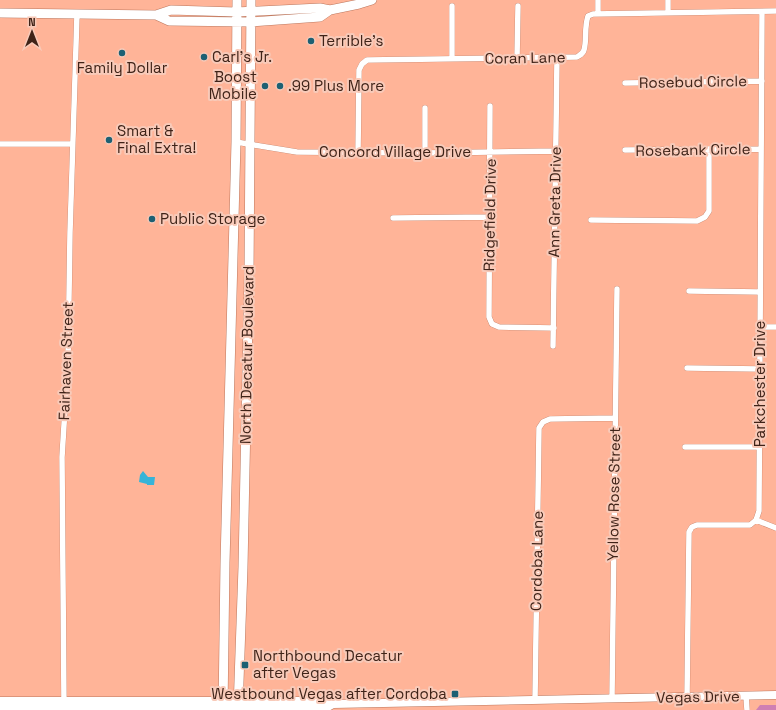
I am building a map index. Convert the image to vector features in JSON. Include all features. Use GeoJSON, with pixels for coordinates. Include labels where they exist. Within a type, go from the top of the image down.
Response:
{"type":"FeatureCollection","features":[{"type":"Feature","properties":{"kind":"main road","name":"North Decatur Boulevard"},"geometry":{"type":"LineString","coordinates":[[223,707],[225,566],[236,142],[237,0]]}},
{"type":"Feature","properties":{"kind":"main road","name":"North Decatur Boulevard"},"geometry":{"type":"LineString","coordinates":[[238,707],[243,567],[245,407],[249,273],[251,0]]}},
{"type":"Feature","properties":{"kind":"main road"},"geometry":{"type":"LineString","coordinates":[[0,13],[156,14],[170,10],[251,12],[320,8],[330,10],[372,0]]}},
{"type":"Feature","properties":{"kind":"main road"},"geometry":{"type":"LineString","coordinates":[[156,14],[169,21],[250,22],[320,17],[330,10]]}},
{"type":"Feature","properties":{"kind":"main road"},"geometry":{"type":"LineString","coordinates":[[232,273],[249,273]]}},
{"type":"Feature","properties":{"kind":"main road"},"geometry":{"type":"LineString","coordinates":[[230,407],[245,407]]}},
{"type":"Feature","properties":{"kind":"main road"},"geometry":{"type":"LineString","coordinates":[[225,566],[243,567]]}},
{"type":"Feature","properties":{"kind":"main road","name":"Vegas Drive"},"geometry":{"type":"LineString","coordinates":[[0,709],[64,705],[326,708],[333,704],[776,695]]}},
{"type":"Feature","properties":{"kind":"main road","name":"Vegas Drive"},"geometry":{"type":"LineString","coordinates":[[0,701],[16,707]]}},
{"type":"Feature","properties":{"kind":"street"},"geometry":{"type":"LineString","coordinates":[[598,0],[598,14],[776,11]]}},
{"type":"Feature","properties":{"kind":"street"},"geometry":{"type":"LineString","coordinates":[[668,0],[668,13]]}},
{"type":"Feature","properties":{"kind":"street"},"geometry":{"type":"LineString","coordinates":[[452,6],[452,59]]}},
{"type":"Feature","properties":{"kind":"street"},"geometry":{"type":"LineString","coordinates":[[517,58],[518,6]]}},
{"type":"Feature","properties":{"kind":"street","name":"Parkchester Drive"},"geometry":{"type":"LineString","coordinates":[[756,520],[759,511],[762,12]]}},
{"type":"Feature","properties":{"kind":"street","name":"Fairhaven Street"},"geometry":{"type":"LineString","coordinates":[[64,705],[62,457],[68,361],[72,144],[77,14]]}},
{"type":"Feature","properties":{"kind":"street","name":"Coran Lane"},"geometry":{"type":"LineString","coordinates":[[358,153],[359,70],[362,64],[367,60],[577,57],[584,51],[585,24],[588,16],[598,14]]}},
{"type":"Feature","properties":{"kind":"street","name":"Ann Greta Drive"},"geometry":{"type":"LineString","coordinates":[[553,346],[557,58]]}},
{"type":"Feature","properties":{"kind":"street","name":"Rosebud Circle"},"geometry":{"type":"LineString","coordinates":[[625,82],[762,81]]}},
{"type":"Feature","properties":{"kind":"street","name":"Ridgefield Drive"},"geometry":{"type":"LineString","coordinates":[[490,106],[491,152],[489,317],[492,324],[499,327],[554,328]]}},
{"type":"Feature","properties":{"kind":"street"},"geometry":{"type":"LineString","coordinates":[[425,108],[425,153]]}},
{"type":"Feature","properties":{"kind":"street","name":"Concord Village Drive"},"geometry":{"type":"LineString","coordinates":[[236,142],[296,152],[425,153],[556,151]]}},
{"type":"Feature","properties":{"kind":"street"},"geometry":{"type":"LineString","coordinates":[[0,144],[72,144]]}},
{"type":"Feature","properties":{"kind":"street"},"geometry":{"type":"LineString","coordinates":[[591,220],[697,221],[705,217],[709,211],[709,149]]}},
{"type":"Feature","properties":{"kind":"street","name":"Rosebank Circle"},"geometry":{"type":"LineString","coordinates":[[625,150],[761,149]]}},
{"type":"Feature","properties":{"kind":"street"},"geometry":{"type":"LineString","coordinates":[[392,218],[490,217]]}},
{"type":"Feature","properties":{"kind":"street","name":"Yellow Rose Street"},"geometry":{"type":"LineString","coordinates":[[612,698],[617,289]]}},
{"type":"Feature","properties":{"kind":"street"},"geometry":{"type":"LineString","coordinates":[[689,291],[760,292]]}},
{"type":"Feature","properties":{"kind":"street"},"geometry":{"type":"LineString","coordinates":[[760,327],[776,327]]}},
{"type":"Feature","properties":{"kind":"street"},"geometry":{"type":"LineString","coordinates":[[686,368],[760,369]]}},
{"type":"Feature","properties":{"kind":"street","name":"Cordoba Lane"},"geometry":{"type":"LineString","coordinates":[[535,700],[539,428],[543,422],[550,419],[615,418]]}},
{"type":"Feature","properties":{"kind":"street"},"geometry":{"type":"LineString","coordinates":[[685,447],[759,447]]}},
{"type":"Feature","properties":{"kind":"street"},"geometry":{"type":"LineString","coordinates":[[687,697],[689,532],[692,527],[696,525],[750,525],[756,520],[776,528]]}},
{"type":"Feature","properties":{"kind":"street"},"geometry":{"type":"LineString","coordinates":[[746,696],[747,710]]}},
{"type":"Feature","properties":{"kind":"shaded area"},"geometry":{"type":"Polygon","coordinates":[[[760,705],[776,705],[776,710],[756,710],[760,705]]]}},
{"type":"Feature","properties":{"kind":"water"},"geometry":{"type":"Polygon","coordinates":[[[143,471],[148,477],[155,477],[154,485],[147,485],[139,482],[140,475],[143,471]]]}},
{"type":"Feature","properties":{"kind":"place","name":"Terrible's"},"geometry":{"type":"Point","coordinates":[311,41]}},
{"type":"Feature","properties":{"kind":"place","name":"Family Dollar"},"geometry":{"type":"Point","coordinates":[122,53]}},
{"type":"Feature","properties":{"kind":"place","name":"Carl's Jr."},"geometry":{"type":"Point","coordinates":[204,57]}},
{"type":"Feature","properties":{"kind":"place","name":"Boost Mobile"},"geometry":{"type":"Point","coordinates":[265,86]}},
{"type":"Feature","properties":{"kind":"place","name":".99 Plus More"},"geometry":{"type":"Point","coordinates":[280,86]}},
{"type":"Feature","properties":{"kind":"place","name":"Smart & Final Extra!"},"geometry":{"type":"Point","coordinates":[109,140]}},
{"type":"Feature","properties":{"kind":"place","name":"Public Storage"},"geometry":{"type":"Point","coordinates":[152,219]}},
{"type":"Feature","properties":{"kind":"place","name":"Northbound Decatur after Vegas"},"geometry":{"type":"Point","coordinates":[245,665]}},
{"type":"Feature","properties":{"kind":"place","name":"Westbound Vegas after Cordoba"},"geometry":{"type":"Point","coordinates":[455,694]}}]}
